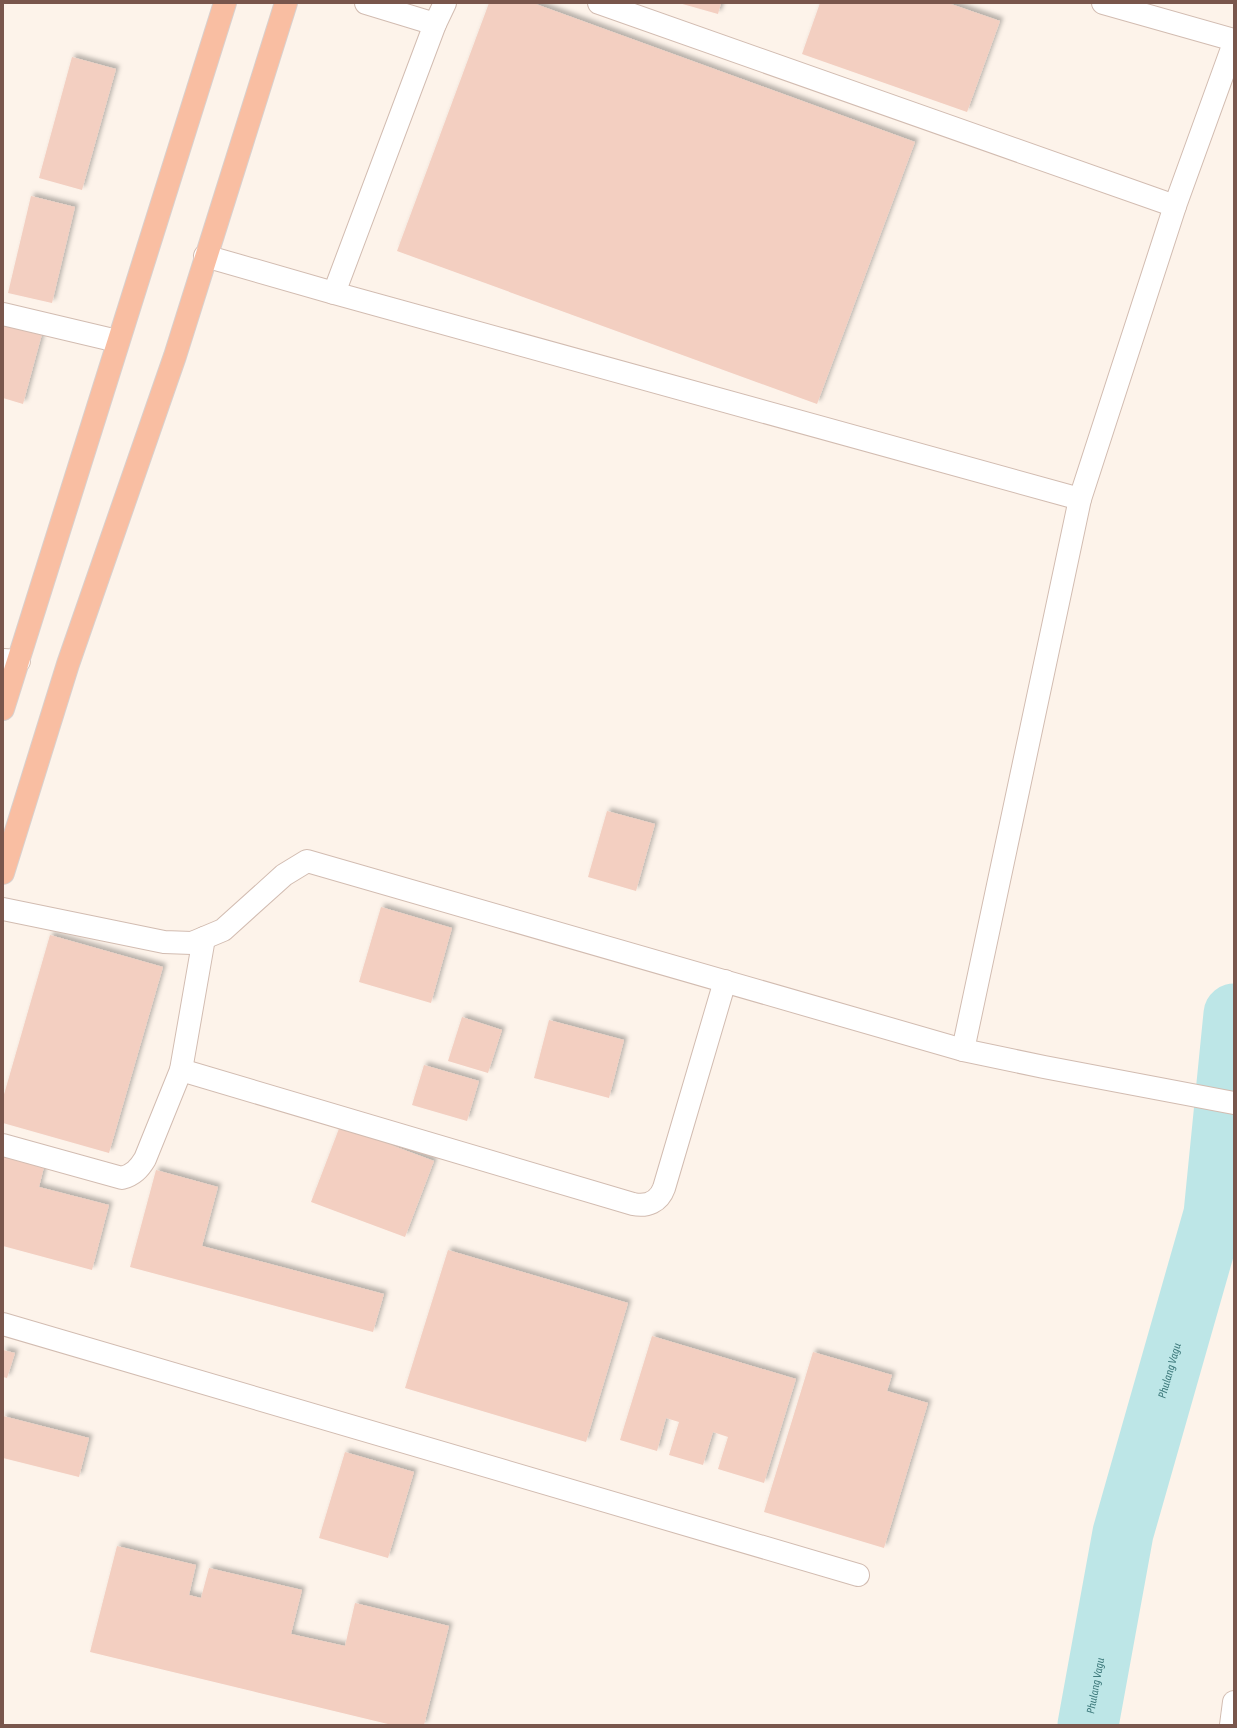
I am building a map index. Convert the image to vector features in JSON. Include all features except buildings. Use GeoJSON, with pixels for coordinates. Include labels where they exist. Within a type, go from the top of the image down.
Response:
{"type":"FeatureCollection","features":[{"type":"Feature","properties":{"kind":"highway"},"geometry":{"type":"LineString","coordinates":[[3,709],[11,660],[117,341],[224,3]]}},
{"type":"Feature","properties":{"kind":"highway"},"geometry":{"type":"LineString","coordinates":[[3,873],[68,664],[175,356],[205,256],[286,3]]}},
{"type":"Feature","properties":{"kind":"street"},"geometry":{"type":"LineString","coordinates":[[366,3],[435,24]]}},
{"type":"Feature","properties":{"kind":"street"},"geometry":{"type":"LineString","coordinates":[[334,293],[435,24],[445,3]]}},
{"type":"Feature","properties":{"kind":"street"},"geometry":{"type":"LineString","coordinates":[[599,3],[1175,206]]}},
{"type":"Feature","properties":{"kind":"street"},"geometry":{"type":"LineString","coordinates":[[963,1050],[1080,500],[1175,206],[1234,42],[1103,3]]}},
{"type":"Feature","properties":{"kind":"street"},"geometry":{"type":"LineString","coordinates":[[205,256],[1080,500]]}},
{"type":"Feature","properties":{"kind":"street"},"geometry":{"type":"LineString","coordinates":[[3,314],[117,341]]}},
{"type":"Feature","properties":{"kind":"street"},"geometry":{"type":"LineString","coordinates":[[3,909],[164,942],[192,942],[223,930],[284,875],[307,861],[963,1050],[1234,1103]]}},
{"type":"Feature","properties":{"kind":"street"},"geometry":{"type":"LineString","coordinates":[[3,1145],[122,1178],[131,1176],[145,1159],[181,1070],[204,938]]}},
{"type":"Feature","properties":{"kind":"street"},"geometry":{"type":"LineString","coordinates":[[181,1070],[633,1204],[649,1204],[656,1200],[664,1188],[725,981]]}},
{"type":"Feature","properties":{"kind":"street"},"geometry":{"type":"LineString","coordinates":[[3,1324],[858,1575]]}},
{"type":"Feature","properties":{"kind":"street"},"geometry":{"type":"LineString","coordinates":[[1231,1725],[1234,1702]]}},
{"type":"Feature","properties":{"kind":"waterway","name":"Phulang Vagu"},"geometry":{"type":"LineString","coordinates":[[1088,1725],[1123,1533],[1214,1214],[1234,1014]]}}]}
